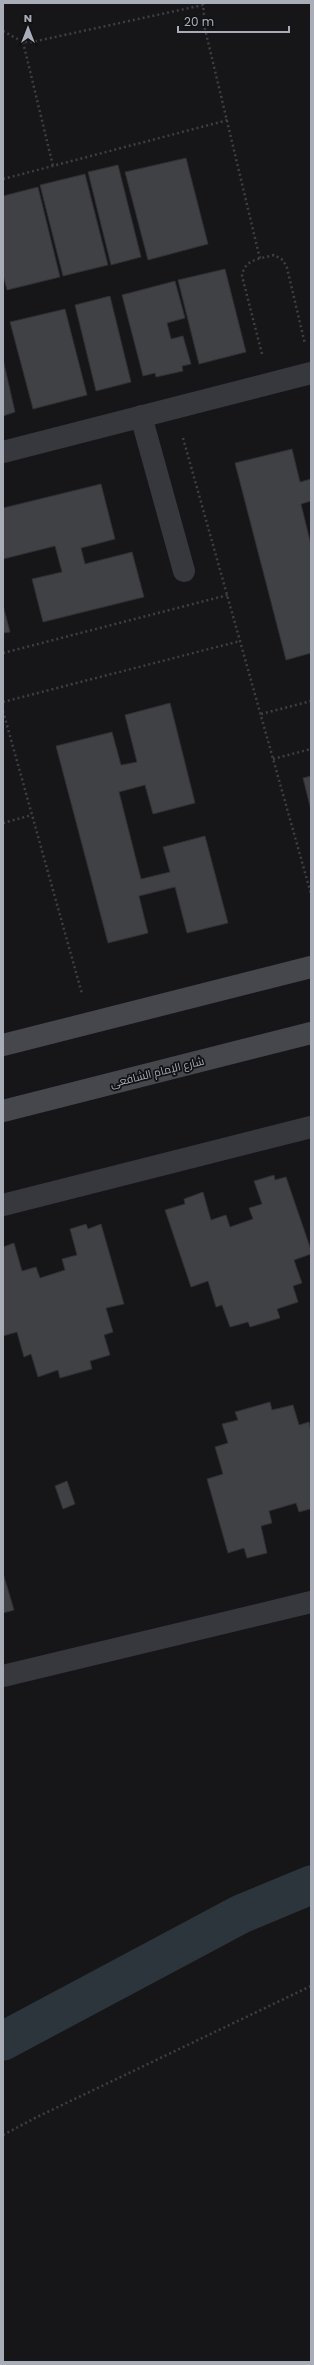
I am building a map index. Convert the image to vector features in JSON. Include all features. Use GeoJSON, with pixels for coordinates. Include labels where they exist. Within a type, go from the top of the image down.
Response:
{"type":"FeatureCollection","features":[{"type":"Feature","properties":{"kind":"main road"},"geometry":{"type":"LineString","coordinates":[[3,1045],[311,967]]}},
{"type":"Feature","properties":{"kind":"main road","name":"شارع الإمام الشافعى"},"geometry":{"type":"LineString","coordinates":[[3,1111],[311,1033]]}},
{"type":"Feature","properties":{"kind":"street"},"geometry":{"type":"LineString","coordinates":[[3,452],[269,384],[309,362]]}},
{"type":"Feature","properties":{"kind":"street"},"geometry":{"type":"LineString","coordinates":[[141,416],[184,571]]}},
{"type":"Feature","properties":{"kind":"street"},"geometry":{"type":"LineString","coordinates":[[3,1205],[311,1126]]}},
{"type":"Feature","properties":{"kind":"street"},"geometry":{"type":"LineString","coordinates":[[3,1676],[311,1602]]}},
{"type":"Feature","properties":{"kind":"path"},"geometry":{"type":"LineString","coordinates":[[3,31],[23,42],[32,42],[203,4],[205,29],[228,120],[260,259]]}},
{"type":"Feature","properties":{"kind":"path"},"geometry":{"type":"LineString","coordinates":[[23,42],[53,166]]}},
{"type":"Feature","properties":{"kind":"path"},"geometry":{"type":"LineString","coordinates":[[3,179],[228,120]]}},
{"type":"Feature","properties":{"kind":"path"},"geometry":{"type":"LineString","coordinates":[[269,384],[242,276],[245,264],[274,255],[285,264],[309,362]]}},
{"type":"Feature","properties":{"kind":"path"},"geometry":{"type":"LineString","coordinates":[[175,408],[311,894]]}},
{"type":"Feature","properties":{"kind":"path"},"geometry":{"type":"LineString","coordinates":[[3,653],[228,595]]}},
{"type":"Feature","properties":{"kind":"path"},"geometry":{"type":"LineString","coordinates":[[3,702],[240,641]]}},
{"type":"Feature","properties":{"kind":"path"},"geometry":{"type":"LineString","coordinates":[[261,714],[311,700]]}},
{"type":"Feature","properties":{"kind":"path"},"geometry":{"type":"LineString","coordinates":[[3,711],[90,1022]]}},
{"type":"Feature","properties":{"kind":"path"},"geometry":{"type":"LineString","coordinates":[[273,759],[311,749]]}},
{"type":"Feature","properties":{"kind":"path"},"geometry":{"type":"LineString","coordinates":[[3,823],[32,815]]}},
{"type":"Feature","properties":{"kind":"path"},"geometry":{"type":"LineString","coordinates":[[3,2135],[311,1986]]}},
{"type":"Feature","properties":{"kind":"building"},"geometry":{"type":"Polygon","coordinates":[[[186,158],[208,244],[148,260],[125,172],[186,158]]]}},
{"type":"Feature","properties":{"kind":"building"},"geometry":{"type":"Polygon","coordinates":[[[118,165],[141,257],[111,265],[88,172],[118,165]]]}},
{"type":"Feature","properties":{"kind":"building"},"geometry":{"type":"Polygon","coordinates":[[[85,174],[108,265],[63,276],[40,185],[85,174]]]}},
{"type":"Feature","properties":{"kind":"building"},"geometry":{"type":"Polygon","coordinates":[[[38,187],[60,277],[7,290],[3,275],[3,196],[38,187]]]}},
{"type":"Feature","properties":{"kind":"building"},"geometry":{"type":"Polygon","coordinates":[[[225,269],[246,352],[199,364],[178,280],[225,269]]]}},
{"type":"Feature","properties":{"kind":"building"},"geometry":{"type":"Polygon","coordinates":[[[175,281],[185,318],[167,323],[171,339],[183,336],[191,364],[182,366],[183,371],[156,377],[155,373],[143,376],[122,295],[175,281]]]}},
{"type":"Feature","properties":{"kind":"building"},"geometry":{"type":"Polygon","coordinates":[[[110,296],[131,382],[96,391],[75,305],[110,296]]]}},
{"type":"Feature","properties":{"kind":"building"},"geometry":{"type":"Polygon","coordinates":[[[65,309],[87,395],[33,409],[10,322],[65,309]]]}},
{"type":"Feature","properties":{"kind":"building"},"geometry":{"type":"Polygon","coordinates":[[[3,359],[15,412],[3,416],[3,359]]]}},
{"type":"Feature","properties":{"kind":"building"},"geometry":{"type":"Polygon","coordinates":[[[292,449],[300,482],[311,479],[311,501],[301,504],[311,545],[311,653],[286,660],[235,463],[292,449]]]}},
{"type":"Feature","properties":{"kind":"building"},"geometry":{"type":"Polygon","coordinates":[[[101,484],[115,539],[81,548],[85,564],[132,552],[144,597],[43,622],[32,579],[62,572],[55,546],[3,559],[3,508],[101,484]]]}},
{"type":"Feature","properties":{"kind":"building"},"geometry":{"type":"Polygon","coordinates":[[[3,605],[10,632],[3,633],[3,605]]]}},
{"type":"Feature","properties":{"kind":"building"},"geometry":{"type":"Polygon","coordinates":[[[170,703],[195,803],[153,814],[145,785],[119,792],[141,879],[170,872],[163,847],[205,836],[228,923],[187,933],[175,887],[139,896],[148,933],[108,943],[56,746],[112,732],[121,765],[137,762],[125,715],[170,703]]]}},
{"type":"Feature","properties":{"kind":"building"},"geometry":{"type":"Polygon","coordinates":[[[311,776],[311,810],[303,778],[311,776]]]}},
{"type":"Feature","properties":{"kind":"building"},"geometry":{"type":"Polygon","coordinates":[[[274,1175],[275,1180],[286,1177],[311,1250],[311,1254],[294,1260],[302,1283],[293,1286],[298,1302],[277,1309],[280,1318],[250,1327],[248,1322],[230,1327],[222,1305],[216,1307],[208,1281],[191,1287],[165,1210],[185,1204],[184,1199],[203,1192],[211,1220],[226,1215],[230,1227],[253,1219],[249,1208],[262,1204],[254,1181],[274,1175]]]}},
{"type":"Feature","properties":{"kind":"building"},"geometry":{"type":"Polygon","coordinates":[[[86,1224],[88,1229],[101,1224],[124,1304],[106,1308],[113,1332],[104,1335],[110,1355],[90,1361],[92,1369],[60,1378],[58,1370],[38,1377],[31,1354],[24,1357],[17,1332],[3,1336],[3,1247],[14,1243],[22,1271],[36,1267],[40,1278],[65,1270],[62,1259],[77,1255],[70,1229],[86,1224]]]}},
{"type":"Feature","properties":{"kind":"building"},"geometry":{"type":"Polygon","coordinates":[[[270,1402],[272,1410],[293,1405],[299,1425],[309,1422],[311,1431],[311,1512],[310,1509],[299,1512],[296,1503],[269,1511],[272,1523],[261,1526],[267,1553],[247,1558],[244,1548],[228,1553],[207,1479],[223,1474],[215,1447],[228,1443],[222,1424],[238,1420],[235,1412],[270,1402]]]}},
{"type":"Feature","properties":{"kind":"building"},"geometry":{"type":"Polygon","coordinates":[[[67,1481],[75,1504],[63,1509],[55,1486],[67,1481]]]}},
{"type":"Feature","properties":{"kind":"building"},"geometry":{"type":"Polygon","coordinates":[[[3,1573],[14,1610],[3,1613],[3,1573]]]}},
{"type":"Feature","properties":{"kind":"waterway"},"geometry":{"type":"LineString","coordinates":[[3,2041],[241,1914],[311,1885]]}}]}
